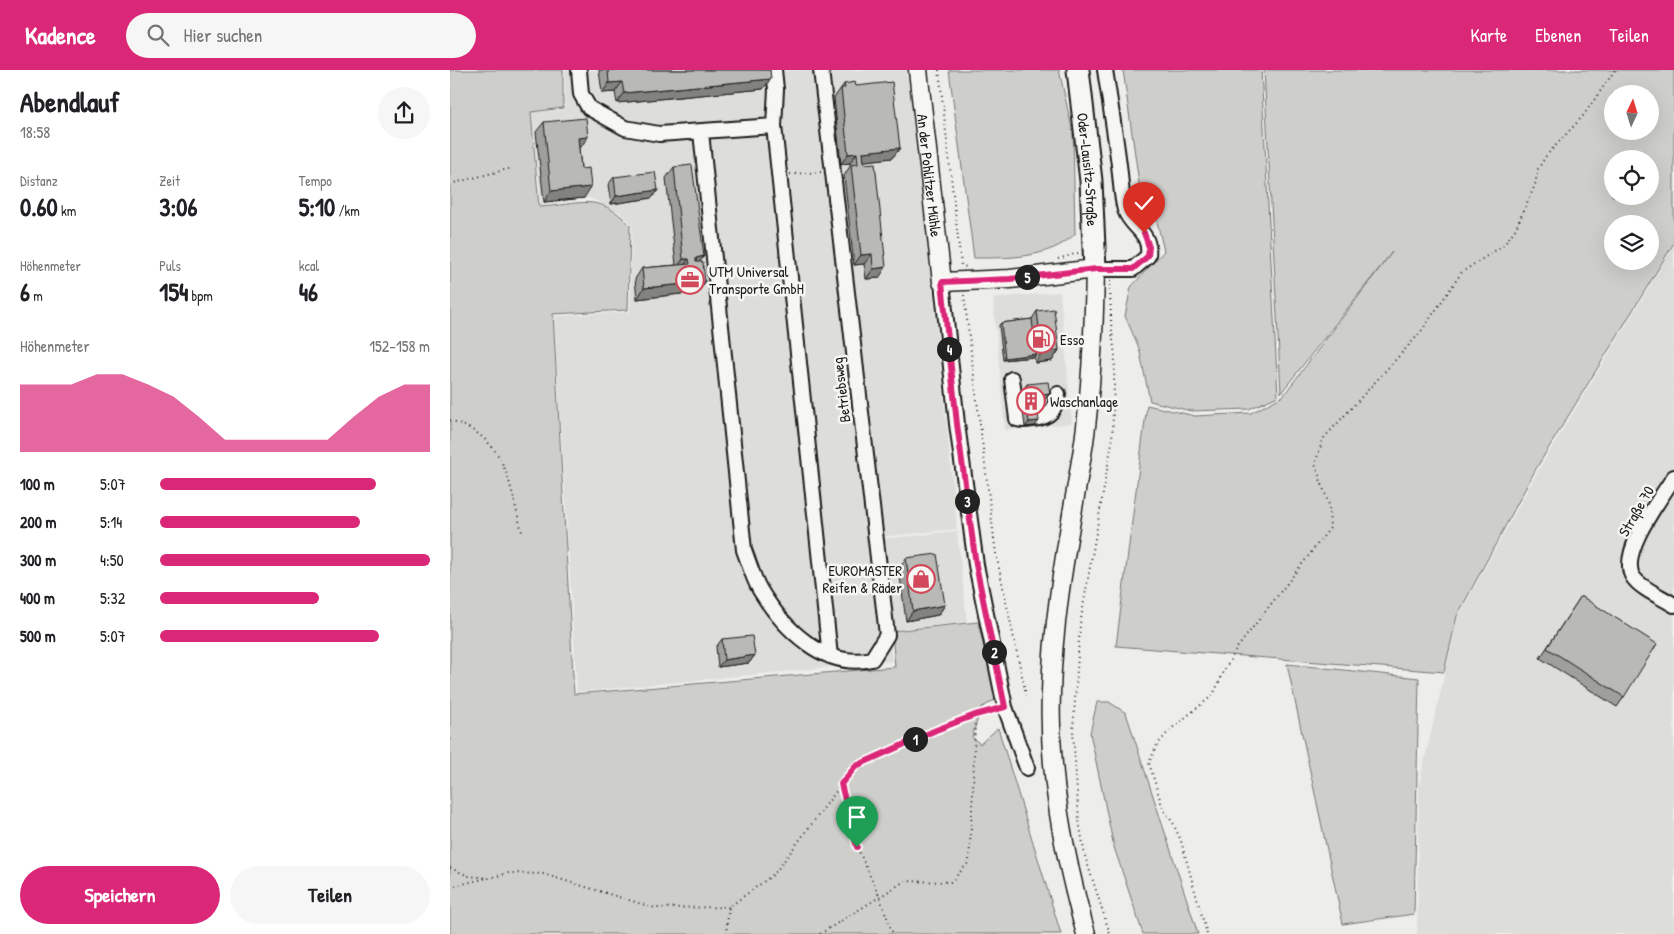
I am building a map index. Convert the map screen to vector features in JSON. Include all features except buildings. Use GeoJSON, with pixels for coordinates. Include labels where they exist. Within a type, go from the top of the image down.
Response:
{"type":"FeatureCollection","features":[{"type":"Feature","properties":{"kind":"highway","name":"Oder-Lausitz-Straße"},"geometry":{"type":"LineString","coordinates":[[1078,70],[1100,264]]}},
{"type":"Feature","properties":{"kind":"main road","name":"An der Pohlitzer Mühle"},"geometry":{"type":"LineString","coordinates":[[918,70],[942,282]]}},
{"type":"Feature","properties":{"kind":"main road"},"geometry":{"type":"LineString","coordinates":[[942,282],[965,272],[1010,279],[1100,264],[1088,409],[1058,607],[1050,692],[1054,787],[1066,861],[1086,934]]}},
{"type":"Feature","properties":{"kind":"street"},"geometry":{"type":"LineString","coordinates":[[579,70],[581,94],[590,108],[625,128],[659,134],[774,126]]}},
{"type":"Feature","properties":{"kind":"street"},"geometry":{"type":"LineString","coordinates":[[774,70],[776,89],[774,126],[830,656]]}},
{"type":"Feature","properties":{"kind":"street","name":"Betriebsweg"},"geometry":{"type":"LineString","coordinates":[[701,132],[744,550],[759,588],[777,614],[800,640],[830,656],[857,662],[872,659],[887,635],[820,70]]}},
{"type":"Feature","properties":{"kind":"street"},"geometry":{"type":"LineString","coordinates":[[1100,264],[1133,269],[1148,256],[1149,247],[1144,233],[1126,213],[1105,70]]}},
{"type":"Feature","properties":{"kind":"street","name":"An der Pohlitzer Mühle"},"geometry":{"type":"LineString","coordinates":[[942,282],[957,424],[976,565],[1005,707],[1027,768]]}},
{"type":"Feature","properties":{"kind":"street"},"geometry":{"type":"LineString","coordinates":[[1012,379],[1017,419],[1021,421],[1046,417],[1056,408],[1058,394]]}},
{"type":"Feature","properties":{"kind":"street","name":"Straße 70"},"geometry":{"type":"LineString","coordinates":[[1674,477],[1642,529],[1628,561],[1633,577],[1644,587],[1674,605]]}},
{"type":"Feature","properties":{"kind":"path"},"geometry":{"type":"LineString","coordinates":[[939,70],[965,272],[996,554],[1026,695]]}},
{"type":"Feature","properties":{"kind":"path"},"geometry":{"type":"LineString","coordinates":[[1207,934],[1181,841],[1173,823],[1163,809],[1149,764],[1157,744],[1171,729],[1190,716],[1213,695],[1224,671],[1238,648],[1330,528],[1329,505],[1315,464],[1323,439],[1420,333],[1462,272],[1504,245],[1516,228],[1535,185],[1538,169],[1546,156],[1583,116],[1615,70]]}},
{"type":"Feature","properties":{"kind":"path"},"geometry":{"type":"LineString","coordinates":[[450,184],[512,168]]}},
{"type":"Feature","properties":{"kind":"path"},"geometry":{"type":"LineString","coordinates":[[780,174],[832,172]]}},
{"type":"Feature","properties":{"kind":"path"},"geometry":{"type":"LineString","coordinates":[[1056,259],[1070,254],[1100,264],[1115,356],[1112,442],[1080,624],[1073,731],[1079,821],[1085,856],[1110,934]]}},
{"type":"Feature","properties":{"kind":"path"},"geometry":{"type":"LineString","coordinates":[[450,420],[469,426],[489,441],[502,459],[522,532]]}},
{"type":"Feature","properties":{"kind":"path"},"geometry":{"type":"LineString","coordinates":[[450,887],[509,873],[543,874],[655,908],[729,907],[774,874],[856,766],[975,715],[1005,707]]}},
{"type":"Feature","properties":{"kind":"path"},"geometry":{"type":"LineString","coordinates":[[820,934],[905,881],[951,882],[969,862],[975,715]]}},
{"type":"Feature","properties":{"kind":"path"},"geometry":{"type":"LineString","coordinates":[[841,784],[857,847],[880,898],[893,934]]}},
{"type":"Feature","properties":{"kind":"path"},"geometry":{"type":"LineString","coordinates":[[450,868],[469,876],[489,878]]}},
{"type":"Feature","properties":{"kind":"path"},"geometry":{"type":"LineString","coordinates":[[726,934],[729,907]]}},
{"type":"Feature","properties":{"kind":"shaded area"},"geometry":{"type":"Polygon","coordinates":[[[450,70],[563,70],[563,108],[531,112],[539,207],[588,202],[598,204],[619,214],[630,225],[628,310],[553,314],[574,694],[895,667],[892,631],[978,622],[996,699],[981,708],[972,737],[980,744],[998,728],[1061,934],[450,934],[450,70]]]}},
{"type":"Feature","properties":{"kind":"shaded area"},"geometry":{"type":"Polygon","coordinates":[[[565,70],[911,70],[957,529],[880,537],[892,661],[577,692],[554,316],[630,312],[632,225],[619,212],[590,198],[541,206],[532,112],[565,110],[565,70]]]}},
{"type":"Feature","properties":{"kind":"shaded area"},"geometry":{"type":"Polygon","coordinates":[[[949,70],[1059,70],[1073,133],[1075,234],[1065,242],[1041,253],[1014,257],[974,258],[949,70]]]}},
{"type":"Feature","properties":{"kind":"shaded area"},"geometry":{"type":"Polygon","coordinates":[[[1123,70],[1261,70],[1278,396],[1249,409],[1191,411],[1150,401],[1139,348],[1125,316],[1131,287],[1164,251],[1155,213],[1140,190],[1123,70]]]}},
{"type":"Feature","properties":{"kind":"shaded area"},"geometry":{"type":"Polygon","coordinates":[[[1264,70],[1674,70],[1674,243],[1659,268],[1659,215],[1604,215],[1604,270],[1657,270],[1537,467],[1457,616],[1444,672],[1116,646],[1147,405],[1195,416],[1251,413],[1283,396],[1392,252],[1281,393],[1264,70]]]}},
{"type":"Feature","properties":{"kind":"shaded area"},"geometry":{"type":"Polygon","coordinates":[[[1674,246],[1674,934],[1417,934],[1419,784],[1458,617],[1540,467],[1674,246]]]}},
{"type":"Feature","properties":{"kind":"shaded area"},"geometry":{"type":"Polygon","coordinates":[[[1060,292],[1072,423],[1005,430],[993,298],[1060,292]]]}},
{"type":"Feature","properties":{"kind":"shaded area"},"geometry":{"type":"Polygon","coordinates":[[[957,531],[967,622],[892,630],[883,539],[957,531]]]}},
{"type":"Feature","properties":{"kind":"shaded area"},"geometry":{"type":"Polygon","coordinates":[[[1287,664],[1419,678],[1414,914],[1343,924],[1287,664]]]}},
{"type":"Feature","properties":{"kind":"shaded area"},"geometry":{"type":"Polygon","coordinates":[[[1097,702],[1109,702],[1126,713],[1198,934],[1143,934],[1114,847],[1090,733],[1097,702]]]}},
{"type":"Feature","properties":{"kind":"place","name":"UTM Universal Transporte GmbH"},"geometry":{"type":"Point","coordinates":[690,280]}},
{"type":"Feature","properties":{"kind":"place","name":"Esso"},"geometry":{"type":"Point","coordinates":[1041,339]}},
{"type":"Feature","properties":{"kind":"place","name":"Waschanlage"},"geometry":{"type":"Point","coordinates":[1031,401]}},
{"type":"Feature","properties":{"kind":"place","name":"EUROMASTER Reifen & Räder"},"geometry":{"type":"Point","coordinates":[921,579]}},
{"type":"Feature","properties":{"kind":"route"},"geometry":{"type":"LineString","coordinates":[[857,847],[841,784],[856,766],[936,730],[975,715],[1005,707],[976,565],[957,424],[942,282],[1010,279],[1096,269],[1133,269],[1148,256],[1149,247],[1144,233]]}}]}
